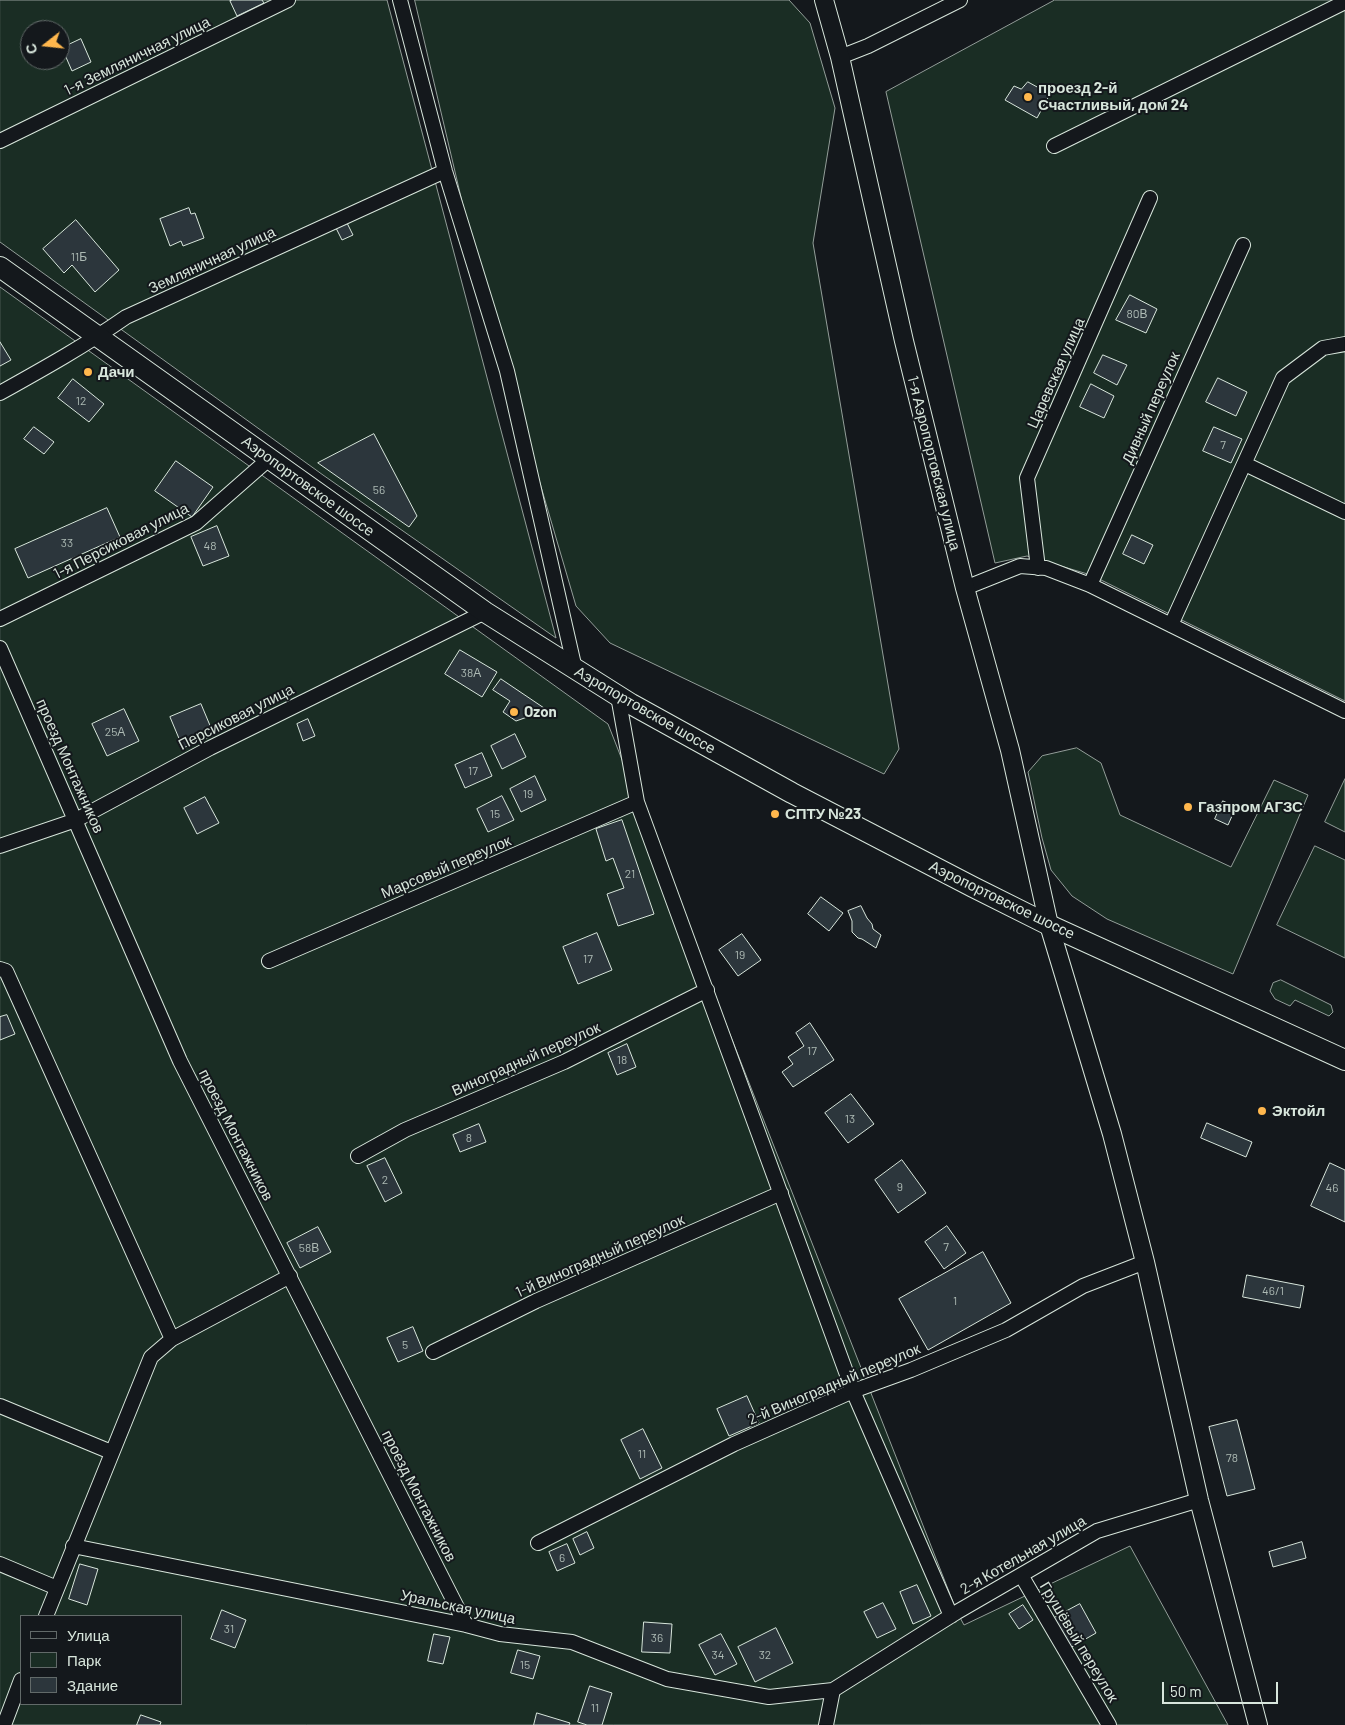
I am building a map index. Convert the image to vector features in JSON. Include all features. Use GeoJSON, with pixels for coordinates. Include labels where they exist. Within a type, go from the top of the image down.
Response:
{"type":"FeatureCollection","features":[{"type":"Feature","properties":{"kind":"main road","name":"Аэропортовское шоссе"},"geometry":{"type":"LineString","coordinates":[[0,267],[485,612],[618,696],[792,793],[1049,925],[1345,1060]]}},
{"type":"Feature","properties":{"kind":"street","name":"1-я Земляничная улица"},"geometry":{"type":"LineString","coordinates":[[0,141],[288,0]]}},
{"type":"Feature","properties":{"kind":"street"},"geometry":{"type":"LineString","coordinates":[[400,0],[445,171],[507,371],[574,669]]}},
{"type":"Feature","properties":{"kind":"street","name":"1-я Аэропортовская улица"},"geometry":{"type":"LineString","coordinates":[[824,0],[840,58],[902,332],[965,588],[1010,750],[1049,925],[1112,1134],[1145,1262],[1199,1500],[1258,1725]]}},
{"type":"Feature","properties":{"kind":"street"},"geometry":{"type":"LineString","coordinates":[[840,58],[960,0]]}},
{"type":"Feature","properties":{"kind":"street"},"geometry":{"type":"LineString","coordinates":[[1054,146],[1345,2]]}},
{"type":"Feature","properties":{"kind":"street","name":"Земляничная улица"},"geometry":{"type":"LineString","coordinates":[[0,393],[99,336],[126,317],[445,171]]}},
{"type":"Feature","properties":{"kind":"street","name":"Царевская улица"},"geometry":{"type":"LineString","coordinates":[[1038,568],[1027,478],[1150,198]]}},
{"type":"Feature","properties":{"kind":"street","name":"Дивный переулок"},"geometry":{"type":"LineString","coordinates":[[1090,585],[1243,245]]}},
{"type":"Feature","properties":{"kind":"street"},"geometry":{"type":"LineString","coordinates":[[1171,625],[1284,378],[1323,348],[1345,344]]}},
{"type":"Feature","properties":{"kind":"street","name":"1-я Персиковая улица"},"geometry":{"type":"LineString","coordinates":[[0,619],[196,523],[270,458]]}},
{"type":"Feature","properties":{"kind":"street"},"geometry":{"type":"LineString","coordinates":[[1245,464],[1345,512]]}},
{"type":"Feature","properties":{"kind":"street"},"geometry":{"type":"LineString","coordinates":[[965,588],[1020,566],[1046,568],[1090,585],[1345,711]]}},
{"type":"Feature","properties":{"kind":"street","name":"Персиковая улица"},"geometry":{"type":"LineString","coordinates":[[0,846],[76,820],[210,748],[485,612]]}},
{"type":"Feature","properties":{"kind":"street","name":"проезд Монтажников"},"geometry":{"type":"LineString","coordinates":[[0,648],[180,1061],[466,1625]]}},
{"type":"Feature","properties":{"kind":"street"},"geometry":{"type":"LineString","coordinates":[[618,696],[637,802],[708,990],[853,1391],[951,1616]]}},
{"type":"Feature","properties":{"kind":"street","name":"Марсовый переулок"},"geometry":{"type":"LineString","coordinates":[[268,961],[637,802]]}},
{"type":"Feature","properties":{"kind":"street"},"geometry":{"type":"LineString","coordinates":[[0,969],[6,971],[172,1340]]}},
{"type":"Feature","properties":{"kind":"street","name":"Виноградный переулок"},"geometry":{"type":"LineString","coordinates":[[358,1156],[405,1130],[564,1062],[708,990]]}},
{"type":"Feature","properties":{"kind":"street","name":"1-й Виноградный переулок"},"geometry":{"type":"LineString","coordinates":[[434,1352],[536,1301],[782,1194]]}},
{"type":"Feature","properties":{"kind":"street","name":"2-й Виноградный переулок"},"geometry":{"type":"LineString","coordinates":[[538,1543],[734,1444],[853,1391],[911,1370],[1006,1330],[1083,1286],[1145,1262]]}},
{"type":"Feature","properties":{"kind":"street"},"geometry":{"type":"LineString","coordinates":[[46,1615],[151,1357],[172,1340],[290,1276]]}},
{"type":"Feature","properties":{"kind":"street"},"geometry":{"type":"LineString","coordinates":[[0,1406],[111,1452]]}},
{"type":"Feature","properties":{"kind":"street","name":"2-я Котельная улица"},"geometry":{"type":"LineString","coordinates":[[833,1690],[951,1616],[1097,1531],[1199,1500]]}},
{"type":"Feature","properties":{"kind":"street","name":"Уральская улица"},"geometry":{"type":"LineString","coordinates":[[73,1546],[466,1625],[500,1634],[572,1642],[667,1679],[769,1697],[833,1690]]}},
{"type":"Feature","properties":{"kind":"street"},"geometry":{"type":"LineString","coordinates":[[0,1564],[57,1588]]}},
{"type":"Feature","properties":{"kind":"street","name":"Грушёвый переулок"},"geometry":{"type":"LineString","coordinates":[[1021,1575],[1109,1725]]}},
{"type":"Feature","properties":{"kind":"street"},"geometry":{"type":"LineString","coordinates":[[3,1719],[20,1682]]}},
{"type":"Feature","properties":{"kind":"street"},"geometry":{"type":"LineString","coordinates":[[826,1725],[833,1690]]}},
{"type":"Feature","properties":{"kind":"green space"},"geometry":{"type":"Polygon","coordinates":[[[0,0],[387,0],[556,638],[323,475],[0,242],[0,0]]]}},
{"type":"Feature","properties":{"kind":"green space"},"geometry":{"type":"Polygon","coordinates":[[[415,0],[789,0],[810,23],[835,108],[813,243],[899,749],[884,774],[610,643],[576,606],[481,282],[415,0]]]}},
{"type":"Feature","properties":{"kind":"green space"},"geometry":{"type":"Polygon","coordinates":[[[1055,0],[1345,0],[1345,701],[1091,575],[1027,556],[995,563],[886,92],[1055,0]]]}},
{"type":"Feature","properties":{"kind":"green space"},"geometry":{"type":"Polygon","coordinates":[[[0,287],[608,724],[957,1612],[964,1625],[1130,1546],[1228,1725],[0,1725],[0,287]]]}},
{"type":"Feature","properties":{"kind":"green space"},"geometry":{"type":"Polygon","coordinates":[[[1077,748],[1101,763],[1120,815],[1231,867],[1274,780],[1308,795],[1233,974],[1107,919],[1072,896],[1051,870],[1028,772],[1042,756],[1077,748]]]}},
{"type":"Feature","properties":{"kind":"green space"},"geometry":{"type":"Polygon","coordinates":[[[1345,779],[1345,832],[1325,822],[1345,779]]]}},
{"type":"Feature","properties":{"kind":"green space"},"geometry":{"type":"Polygon","coordinates":[[[1315,846],[1345,860],[1345,958],[1277,925],[1315,846]]]}},
{"type":"Feature","properties":{"kind":"green space"},"geometry":{"type":"Polygon","coordinates":[[[1281,980],[1331,1005],[1333,1012],[1329,1016],[1295,1000],[1290,1006],[1275,999],[1270,991],[1273,983],[1281,980]]]}},
{"type":"Feature","properties":{"kind":"building"},"geometry":{"type":"Polygon","coordinates":[[[262,0],[264,3],[237,16],[230,1],[262,0]]]}},
{"type":"Feature","properties":{"kind":"building"},"geometry":{"type":"Polygon","coordinates":[[[81,39],[91,62],[72,71],[70,66],[70,44],[81,39]]]}},
{"type":"Feature","properties":{"kind":"building","name":"проезд 2-й Счастливый, дом 24"},"geometry":{"type":"Polygon","coordinates":[[[1028,82],[1050,94],[1037,118],[1005,100],[1014,86],[1021,89],[1028,82]]]}},
{"type":"Feature","properties":{"kind":"building"},"geometry":{"type":"Polygon","coordinates":[[[189,208],[191,214],[195,213],[204,238],[183,246],[181,241],[170,246],[160,219],[189,208]]]}},
{"type":"Feature","properties":{"kind":"building"},"geometry":{"type":"Polygon","coordinates":[[[76,220],[119,270],[95,292],[72,265],[64,273],[43,249],[76,220]]]}},
{"type":"Feature","properties":{"kind":"building"},"geometry":{"type":"Polygon","coordinates":[[[346,221],[353,235],[342,240],[335,226],[346,221]]]}},
{"type":"Feature","properties":{"kind":"building"},"geometry":{"type":"Polygon","coordinates":[[[1130,295],[1157,309],[1146,333],[1116,320],[1130,295]]]}},
{"type":"Feature","properties":{"kind":"building"},"geometry":{"type":"Polygon","coordinates":[[[0,342],[11,360],[0,366],[0,342]]]}},
{"type":"Feature","properties":{"kind":"building"},"geometry":{"type":"Polygon","coordinates":[[[1103,355],[1127,365],[1117,385],[1094,373],[1103,355]]]}},
{"type":"Feature","properties":{"kind":"building"},"geometry":{"type":"Polygon","coordinates":[[[1218,378],[1247,392],[1236,416],[1206,402],[1218,378]]]}},
{"type":"Feature","properties":{"kind":"building"},"geometry":{"type":"Polygon","coordinates":[[[73,379],[104,404],[89,422],[58,398],[73,379]]]}},
{"type":"Feature","properties":{"kind":"building"},"geometry":{"type":"Polygon","coordinates":[[[1091,384],[1114,396],[1104,418],[1080,407],[1091,384]]]}},
{"type":"Feature","properties":{"kind":"building"},"geometry":{"type":"Polygon","coordinates":[[[34,427],[54,442],[44,454],[24,439],[34,427]]]}},
{"type":"Feature","properties":{"kind":"building"},"geometry":{"type":"Polygon","coordinates":[[[1214,427],[1242,439],[1231,463],[1203,451],[1214,427]]]}},
{"type":"Feature","properties":{"kind":"building"},"geometry":{"type":"Polygon","coordinates":[[[374,434],[417,516],[409,527],[318,463],[374,434]]]}},
{"type":"Feature","properties":{"kind":"building"},"geometry":{"type":"Polygon","coordinates":[[[176,461],[213,487],[192,517],[155,491],[176,461]]]}},
{"type":"Feature","properties":{"kind":"building"},"geometry":{"type":"Polygon","coordinates":[[[107,508],[120,537],[28,578],[15,549],[107,508]]]}},
{"type":"Feature","properties":{"kind":"building"},"geometry":{"type":"Polygon","coordinates":[[[217,526],[229,556],[203,566],[191,537],[217,526]]]}},
{"type":"Feature","properties":{"kind":"building"},"geometry":{"type":"Polygon","coordinates":[[[1132,535],[1153,545],[1144,564],[1123,554],[1132,535]]]}},
{"type":"Feature","properties":{"kind":"building"},"geometry":{"type":"Polygon","coordinates":[[[460,650],[497,672],[482,697],[445,674],[460,650]]]}},
{"type":"Feature","properties":{"kind":"building"},"geometry":{"type":"Polygon","coordinates":[[[501,679],[547,710],[516,721],[503,712],[510,701],[493,690],[501,679]]]}},
{"type":"Feature","properties":{"kind":"building"},"geometry":{"type":"Polygon","coordinates":[[[201,704],[214,735],[183,748],[170,717],[201,704]]]}},
{"type":"Feature","properties":{"kind":"building"},"geometry":{"type":"Polygon","coordinates":[[[124,709],[139,741],[107,756],[92,724],[124,709]]]}},
{"type":"Feature","properties":{"kind":"building"},"geometry":{"type":"Polygon","coordinates":[[[308,719],[315,736],[303,741],[297,724],[308,719]]]}},
{"type":"Feature","properties":{"kind":"building"},"geometry":{"type":"Polygon","coordinates":[[[515,734],[526,757],[502,769],[491,746],[515,734]]]}},
{"type":"Feature","properties":{"kind":"building"},"geometry":{"type":"Polygon","coordinates":[[[482,753],[492,776],[465,788],[455,765],[482,753]]]}},
{"type":"Feature","properties":{"kind":"building"},"geometry":{"type":"Polygon","coordinates":[[[535,776],[546,800],[521,812],[510,789],[535,776]]]}},
{"type":"Feature","properties":{"kind":"building"},"geometry":{"type":"Polygon","coordinates":[[[502,796],[514,820],[488,832],[477,809],[502,796]]]}},
{"type":"Feature","properties":{"kind":"building"},"geometry":{"type":"Polygon","coordinates":[[[205,797],[219,823],[197,834],[184,808],[205,797]]]}},
{"type":"Feature","properties":{"kind":"building"},"geometry":{"type":"Polygon","coordinates":[[[1223,801],[1236,807],[1228,825],[1215,819],[1223,801]]]}},
{"type":"Feature","properties":{"kind":"building"},"geometry":{"type":"Polygon","coordinates":[[[622,820],[654,914],[618,926],[607,894],[624,888],[613,858],[606,861],[596,829],[622,820]]]}},
{"type":"Feature","properties":{"kind":"building"},"geometry":{"type":"Polygon","coordinates":[[[821,897],[843,913],[829,931],[808,914],[821,897]]]}},
{"type":"Feature","properties":{"kind":"building"},"geometry":{"type":"Polygon","coordinates":[[[861,906],[873,929],[881,935],[876,948],[858,938],[852,932],[852,921],[848,911],[861,906]]]}},
{"type":"Feature","properties":{"kind":"building"},"geometry":{"type":"Polygon","coordinates":[[[597,933],[612,970],[578,984],[563,947],[597,933]]]}},
{"type":"Feature","properties":{"kind":"building"},"geometry":{"type":"Polygon","coordinates":[[[742,934],[761,960],[738,976],[719,950],[742,934]]]}},
{"type":"Feature","properties":{"kind":"building"},"geometry":{"type":"Polygon","coordinates":[[[7,1015],[15,1034],[0,1040],[0,1017],[7,1015]]]}},
{"type":"Feature","properties":{"kind":"building"},"geometry":{"type":"Polygon","coordinates":[[[810,1023],[834,1060],[793,1087],[782,1072],[793,1064],[788,1057],[804,1046],[796,1033],[810,1023]]]}},
{"type":"Feature","properties":{"kind":"building"},"geometry":{"type":"Polygon","coordinates":[[[627,1044],[636,1067],[617,1075],[608,1053],[627,1044]]]}},
{"type":"Feature","properties":{"kind":"building"},"geometry":{"type":"Polygon","coordinates":[[[851,1094],[874,1124],[848,1143],[825,1113],[851,1094]]]}},
{"type":"Feature","properties":{"kind":"building"},"geometry":{"type":"Polygon","coordinates":[[[1207,1123],[1252,1142],[1246,1157],[1201,1138],[1207,1123]]]}},
{"type":"Feature","properties":{"kind":"building"},"geometry":{"type":"Polygon","coordinates":[[[479,1124],[486,1142],[460,1152],[453,1135],[479,1124]]]}},
{"type":"Feature","properties":{"kind":"building"},"geometry":{"type":"Polygon","coordinates":[[[385,1158],[402,1193],[385,1202],[367,1166],[385,1158]]]}},
{"type":"Feature","properties":{"kind":"building"},"geometry":{"type":"Polygon","coordinates":[[[902,1160],[926,1193],[898,1213],[875,1180],[902,1160]]]}},
{"type":"Feature","properties":{"kind":"building"},"geometry":{"type":"Polygon","coordinates":[[[1330,1163],[1345,1170],[1345,1222],[1311,1206],[1330,1163]]]}},
{"type":"Feature","properties":{"kind":"building"},"geometry":{"type":"Polygon","coordinates":[[[947,1226],[966,1253],[944,1269],[925,1242],[947,1226]]]}},
{"type":"Feature","properties":{"kind":"building"},"geometry":{"type":"Polygon","coordinates":[[[318,1227],[331,1252],[300,1268],[287,1243],[318,1227]]]}},
{"type":"Feature","properties":{"kind":"building"},"geometry":{"type":"Polygon","coordinates":[[[983,1252],[1011,1303],[928,1350],[899,1299],[983,1252]]]}},
{"type":"Feature","properties":{"kind":"building"},"geometry":{"type":"Polygon","coordinates":[[[1247,1275],[1304,1286],[1300,1308],[1243,1297],[1247,1275]]]}},
{"type":"Feature","properties":{"kind":"building"},"geometry":{"type":"Polygon","coordinates":[[[413,1327],[423,1351],[398,1362],[387,1338],[413,1327]]]}},
{"type":"Feature","properties":{"kind":"building"},"geometry":{"type":"Polygon","coordinates":[[[747,1396],[759,1423],[729,1436],[717,1409],[747,1396]]]}},
{"type":"Feature","properties":{"kind":"building"},"geometry":{"type":"Polygon","coordinates":[[[1237,1420],[1255,1489],[1227,1496],[1209,1427],[1237,1420]]]}},
{"type":"Feature","properties":{"kind":"building"},"geometry":{"type":"Polygon","coordinates":[[[643,1429],[662,1468],[640,1479],[621,1440],[643,1429]]]}},
{"type":"Feature","properties":{"kind":"building"},"geometry":{"type":"Polygon","coordinates":[[[587,1532],[594,1548],[580,1555],[573,1539],[587,1532]]]}},
{"type":"Feature","properties":{"kind":"building"},"geometry":{"type":"Polygon","coordinates":[[[1302,1542],[1306,1558],[1273,1567],[1269,1552],[1302,1542]]]}},
{"type":"Feature","properties":{"kind":"building"},"geometry":{"type":"Polygon","coordinates":[[[567,1544],[575,1563],[557,1571],[549,1552],[567,1544]]]}},
{"type":"Feature","properties":{"kind":"building"},"geometry":{"type":"Polygon","coordinates":[[[80,1564],[98,1569],[87,1605],[69,1599],[80,1564]]]}},
{"type":"Feature","properties":{"kind":"building"},"geometry":{"type":"Polygon","coordinates":[[[917,1585],[931,1616],[913,1624],[900,1592],[917,1585]]]}},
{"type":"Feature","properties":{"kind":"building"},"geometry":{"type":"Polygon","coordinates":[[[883,1603],[896,1629],[877,1638],[864,1612],[883,1603]]]}},
{"type":"Feature","properties":{"kind":"building"},"geometry":{"type":"Polygon","coordinates":[[[1080,1604],[1096,1633],[1070,1648],[1054,1618],[1080,1604]]]}},
{"type":"Feature","properties":{"kind":"building"},"geometry":{"type":"Polygon","coordinates":[[[1023,1605],[1033,1620],[1019,1629],[1009,1614],[1023,1605]]]}},
{"type":"Feature","properties":{"kind":"building"},"geometry":{"type":"Polygon","coordinates":[[[222,1610],[246,1620],[235,1648],[211,1639],[222,1610]]]}},
{"type":"Feature","properties":{"kind":"building"},"geometry":{"type":"Polygon","coordinates":[[[644,1622],[672,1624],[670,1653],[642,1652],[644,1622]]]}},
{"type":"Feature","properties":{"kind":"building"},"geometry":{"type":"Polygon","coordinates":[[[776,1628],[793,1663],[755,1682],[738,1647],[776,1628]]]}},
{"type":"Feature","properties":{"kind":"building"},"geometry":{"type":"Polygon","coordinates":[[[434,1634],[450,1637],[443,1664],[428,1661],[434,1634]]]}},
{"type":"Feature","properties":{"kind":"building"},"geometry":{"type":"Polygon","coordinates":[[[721,1634],[737,1664],[715,1675],[699,1645],[721,1634]]]}},
{"type":"Feature","properties":{"kind":"building"},"geometry":{"type":"Polygon","coordinates":[[[518,1650],[540,1656],[533,1679],[511,1673],[518,1650]]]}},
{"type":"Feature","properties":{"kind":"building"},"geometry":{"type":"Polygon","coordinates":[[[590,1686],[612,1693],[602,1725],[587,1725],[578,1722],[590,1686]]]}},
{"type":"Feature","properties":{"kind":"building"},"geometry":{"type":"Polygon","coordinates":[[[537,1713],[570,1723],[569,1725],[534,1725],[537,1713]]]}},
{"type":"Feature","properties":{"kind":"building"},"geometry":{"type":"Polygon","coordinates":[[[141,1715],[161,1722],[160,1725],[137,1725],[141,1715]]]}},
{"type":"Feature","properties":{"kind":"place","name":"проезд 2-й Счастливый, дом 24"},"geometry":{"type":"Point","coordinates":[1028,97]}},
{"type":"Feature","properties":{"kind":"place","name":"Дачи"},"geometry":{"type":"Point","coordinates":[88,372]}},
{"type":"Feature","properties":{"kind":"place","name":"Ozon"},"geometry":{"type":"Point","coordinates":[514,712]}},
{"type":"Feature","properties":{"kind":"place","name":"Газпром АГЗС"},"geometry":{"type":"Point","coordinates":[1188,807]}},
{"type":"Feature","properties":{"kind":"place","name":"СПТУ №23"},"geometry":{"type":"Point","coordinates":[775,814]}},
{"type":"Feature","properties":{"kind":"place","name":"Эктойл"},"geometry":{"type":"Point","coordinates":[1262,1111]}}]}
